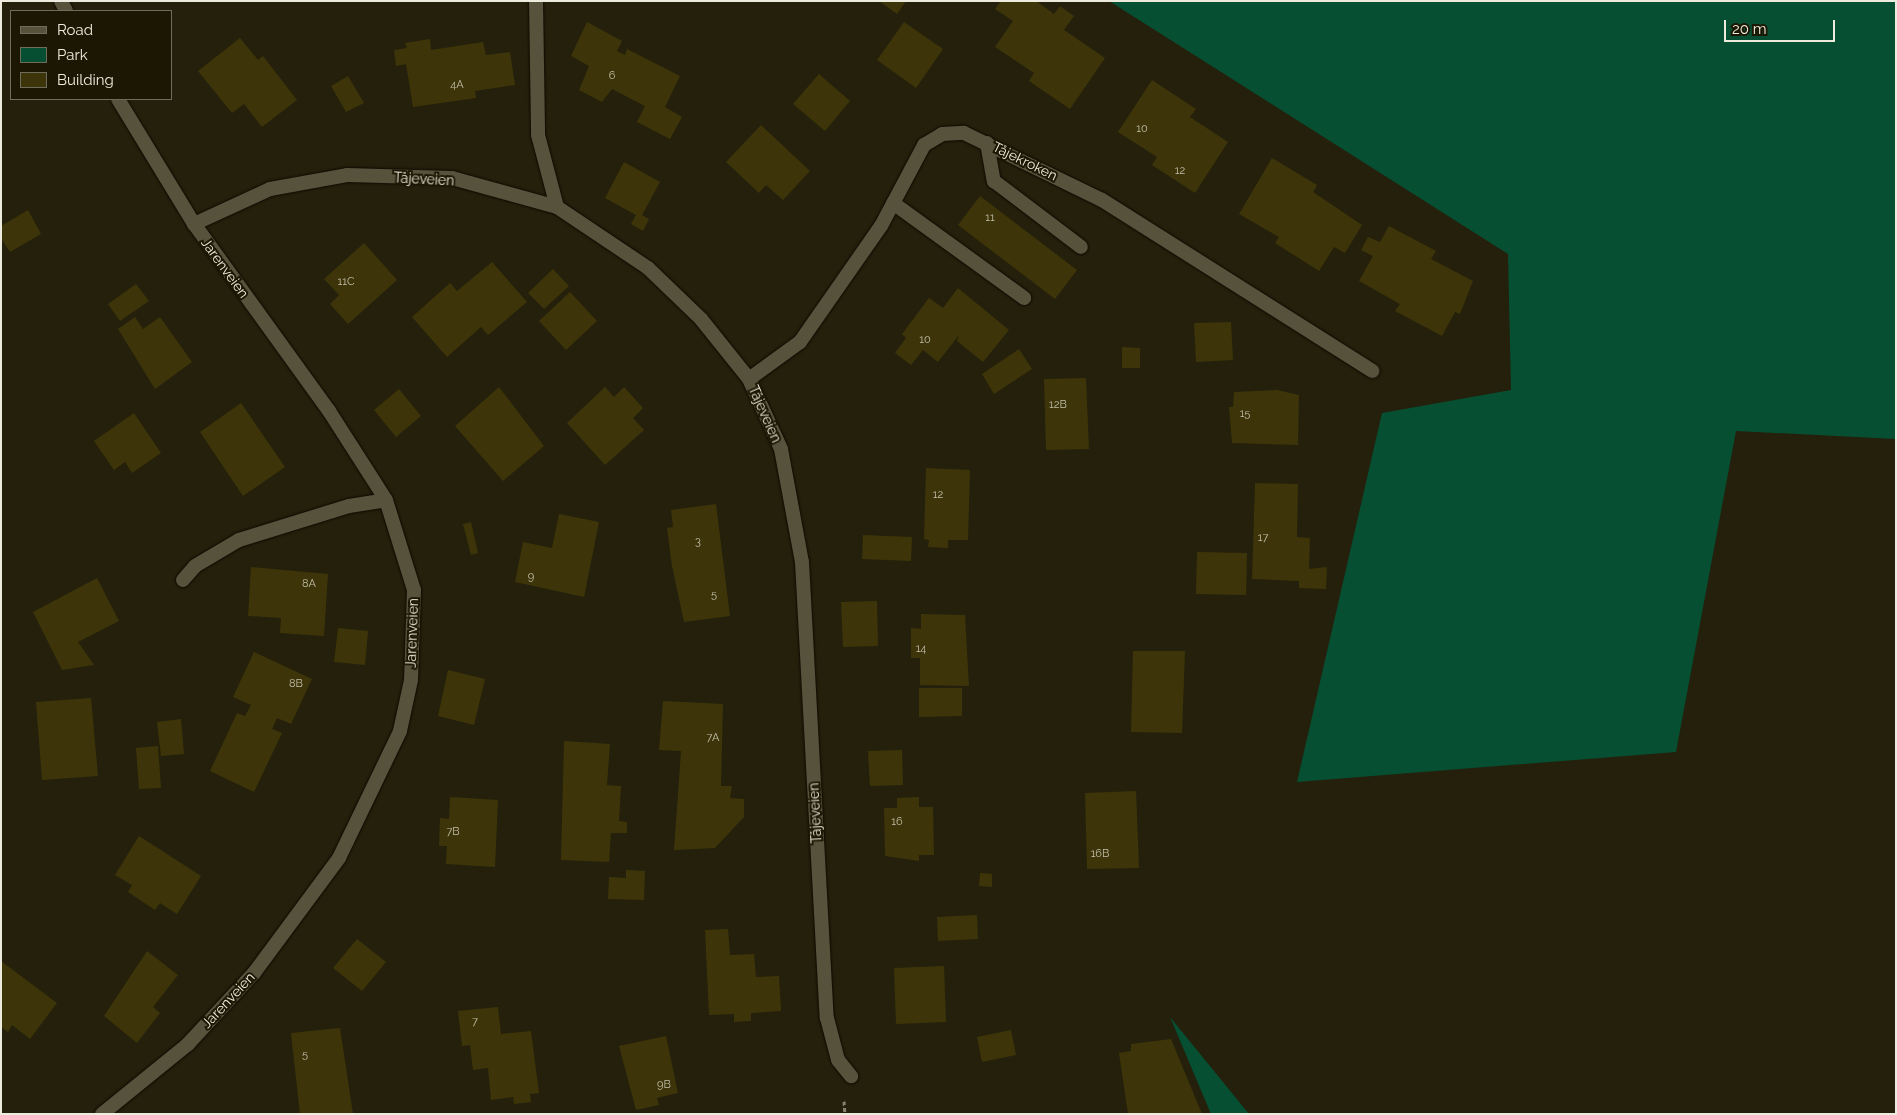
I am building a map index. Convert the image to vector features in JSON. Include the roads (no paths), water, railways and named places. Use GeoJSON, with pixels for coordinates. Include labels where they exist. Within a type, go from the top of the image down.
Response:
{"type":"FeatureCollection","features":[{"type":"Feature","properties":{"kind":"street"},"geometry":{"type":"LineString","coordinates":[[536,1],[538,135],[556,207]]}},
{"type":"Feature","properties":{"kind":"street","name":"Jarenveien"},"geometry":{"type":"LineString","coordinates":[[102,1114],[188,1044],[254,973],[339,858],[378,783],[400,731],[410,680],[414,590],[386,500],[329,411],[194,224],[119,100]]}},
{"type":"Feature","properties":{"kind":"street","name":"Tåjekroken"},"geometry":{"type":"LineString","coordinates":[[748,379],[800,342],[893,203],[924,145],[942,134],[964,133],[986,142],[1102,200],[1373,371]]}},
{"type":"Feature","properties":{"kind":"street"},"geometry":{"type":"LineString","coordinates":[[986,142],[994,181],[1080,247]]}},
{"type":"Feature","properties":{"kind":"street","name":"Tåjeveien"},"geometry":{"type":"LineString","coordinates":[[194,224],[270,189],[347,175],[452,178],[556,207],[648,268],[702,319],[748,379],[780,449],[802,562],[827,1018],[838,1060],[851,1076]]}},
{"type":"Feature","properties":{"kind":"street"},"geometry":{"type":"LineString","coordinates":[[893,203],[1024,298]]}},
{"type":"Feature","properties":{"kind":"street"},"geometry":{"type":"LineString","coordinates":[[183,580],[195,566],[239,540],[350,506],[386,500]]}}]}
